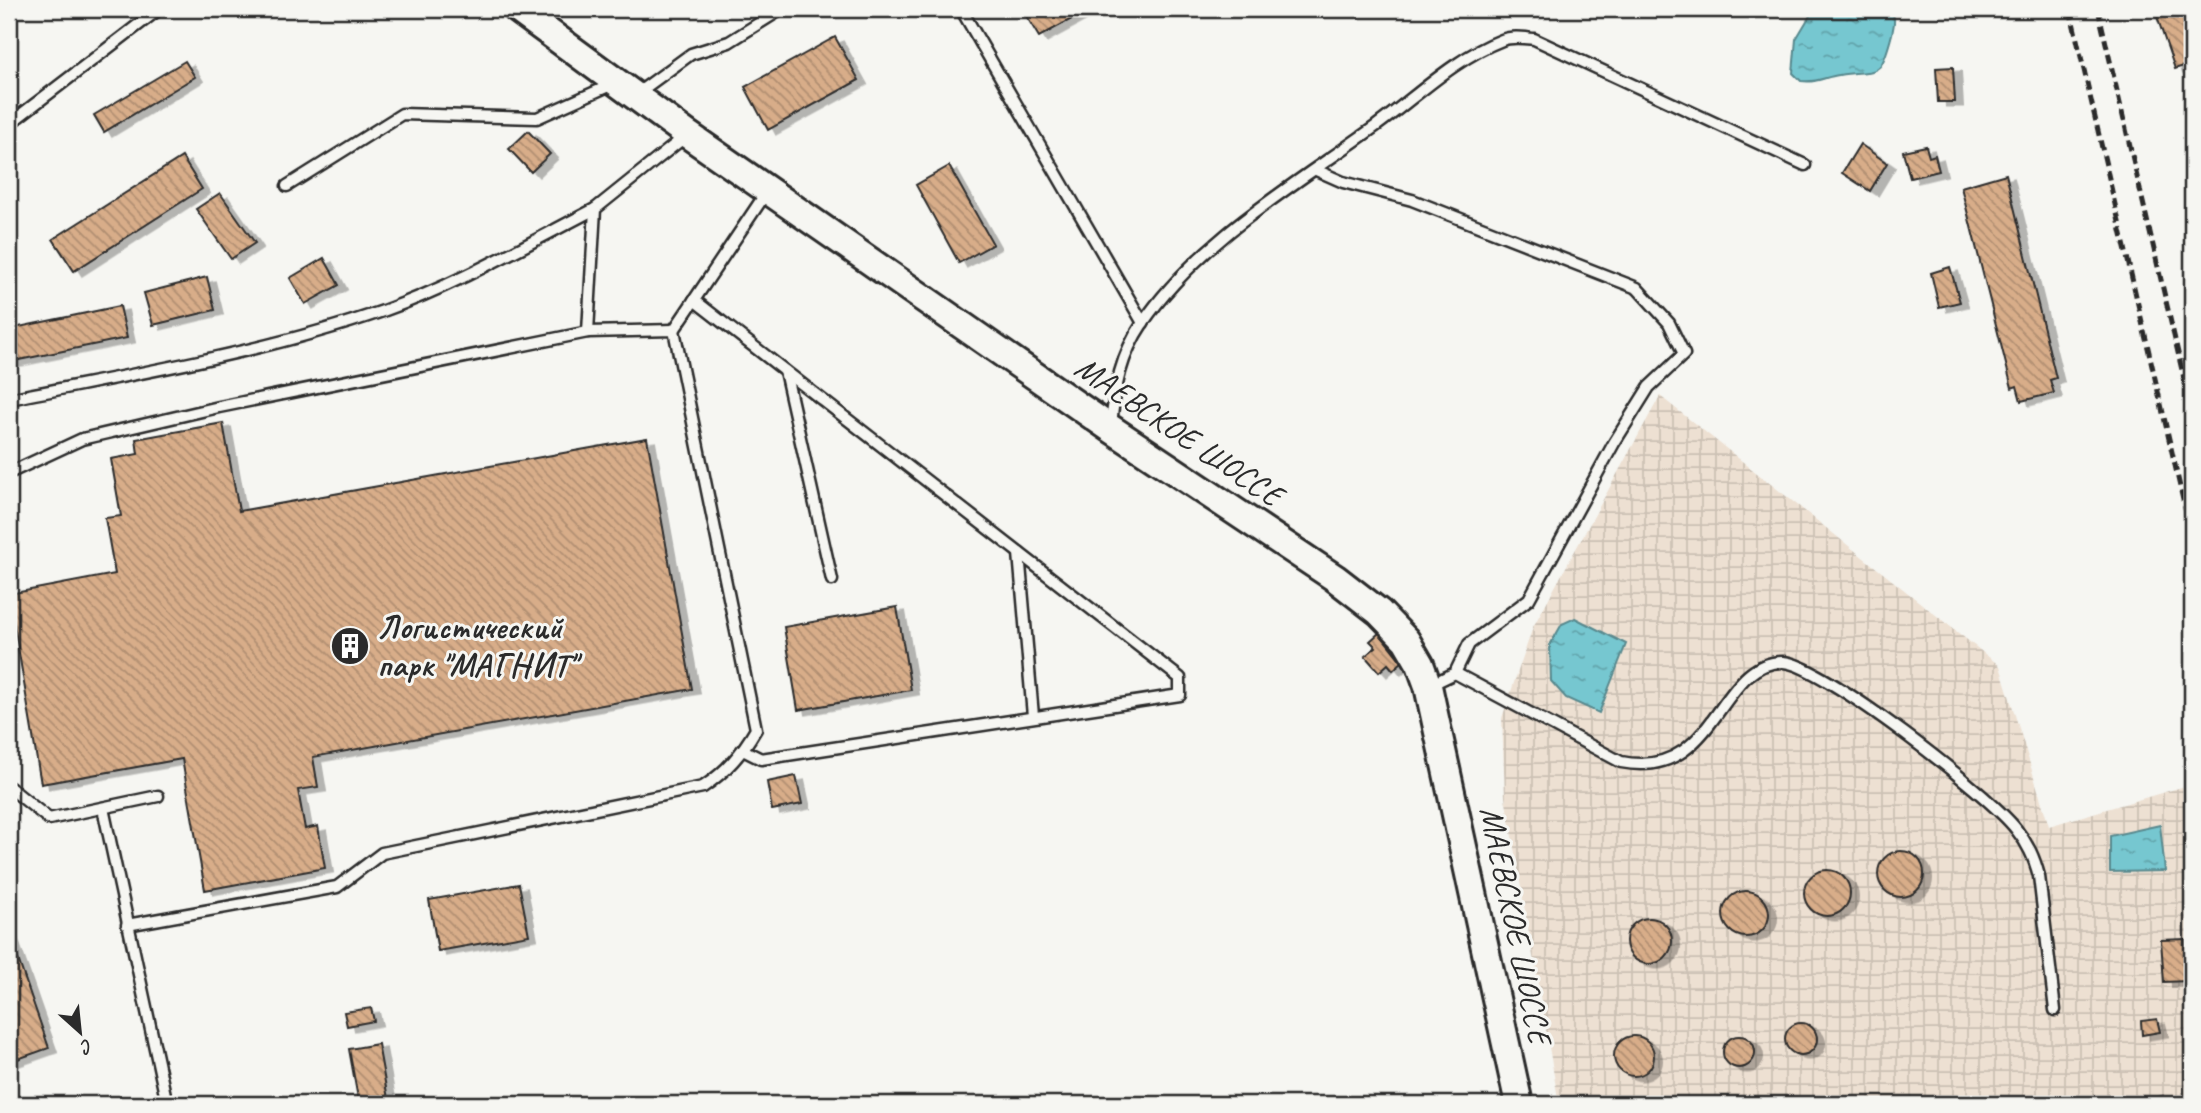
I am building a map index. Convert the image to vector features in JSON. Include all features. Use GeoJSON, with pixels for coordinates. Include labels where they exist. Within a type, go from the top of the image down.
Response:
{"type":"FeatureCollection","features":[{"type":"Feature","properties":{"kind":"street","name":"МАЕВСКОЕ ШОССЕ"},"geometry":{"type":"LineString","coordinates":[[517,9],[687,134],[1110,428],[1335,578],[1380,612],[1406,640],[1420,664],[1428,686],[1519,1104]]}},
{"type":"Feature","properties":{"kind":"lane"},"geometry":{"type":"LineString","coordinates":[[9,124],[159,9]]}},
{"type":"Feature","properties":{"kind":"lane"},"geometry":{"type":"LineString","coordinates":[[287,186],[402,114],[537,118],[625,89],[691,54],[729,42],[782,9]]}},
{"type":"Feature","properties":{"kind":"lane"},"geometry":{"type":"LineString","coordinates":[[961,9],[1143,323]]}},
{"type":"Feature","properties":{"kind":"lane"},"geometry":{"type":"LineString","coordinates":[[1110,428],[1114,390],[1124,356],[1143,323],[1210,246],[1441,76],[1485,47],[1506,38],[1534,39],[1546,44],[1805,165]]}},
{"type":"Feature","properties":{"kind":"lane"},"geometry":{"type":"LineString","coordinates":[[9,399],[243,351],[383,311],[485,267],[594,209],[687,134]]}},
{"type":"Feature","properties":{"kind":"lane"},"geometry":{"type":"LineString","coordinates":[[1316,170],[1343,182],[1412,200],[1637,288],[1669,323],[1684,354],[1649,387],[1614,443],[1529,599],[1469,643],[1455,673],[1428,686]]}},
{"type":"Feature","properties":{"kind":"lane"},"geometry":{"type":"LineString","coordinates":[[127,925],[337,887],[382,853],[703,787],[726,772],[756,729],[674,330],[768,190]]}},
{"type":"Feature","properties":{"kind":"lane"},"geometry":{"type":"LineString","coordinates":[[588,332],[594,209]]}},
{"type":"Feature","properties":{"kind":"lane"},"geometry":{"type":"LineString","coordinates":[[694,300],[1180,678],[1180,695],[761,759],[743,750]]}},
{"type":"Feature","properties":{"kind":"lane"},"geometry":{"type":"LineString","coordinates":[[9,473],[82,439],[219,407],[588,332],[674,330]]}},
{"type":"Feature","properties":{"kind":"lane"},"geometry":{"type":"LineString","coordinates":[[785,370],[832,580]]}},
{"type":"Feature","properties":{"kind":"lane"},"geometry":{"type":"LineString","coordinates":[[1019,553],[1033,716]]}},
{"type":"Feature","properties":{"kind":"lane"},"geometry":{"type":"LineString","coordinates":[[1455,673],[1621,762],[1640,765],[1661,763],[1684,752],[1705,730],[1750,672],[1783,662],[1818,676],[1866,705],[1934,756],[2014,827],[2034,854],[2055,1010]]}},
{"type":"Feature","properties":{"kind":"lane"},"geometry":{"type":"LineString","coordinates":[[9,787],[49,819],[158,796]]}},
{"type":"Feature","properties":{"kind":"lane"},"geometry":{"type":"LineString","coordinates":[[103,808],[167,1104]]}},
{"type":"Feature","properties":{"kind":"shaded area"},"geometry":{"type":"Polygon","coordinates":[[[1660,396],[2000,666],[2049,826],[2192,784],[2192,1104],[1559,1104],[1505,797],[1502,718],[1533,627],[1660,396]]]}},
{"type":"Feature","properties":{"kind":"water"},"geometry":{"type":"Polygon","coordinates":[[[1814,9],[1891,11],[1894,17],[1893,27],[1881,66],[1870,72],[1801,81],[1793,73],[1796,39],[1814,9]]]}},
{"type":"Feature","properties":{"kind":"water"},"geometry":{"type":"Polygon","coordinates":[[[1575,618],[1626,644],[1599,713],[1566,698],[1551,681],[1550,645],[1562,624],[1575,618]]]}},
{"type":"Feature","properties":{"kind":"water"},"geometry":{"type":"Polygon","coordinates":[[[2160,825],[2165,871],[2110,872],[2110,836],[2160,825]]]}},
{"type":"Feature","properties":{"kind":"building"},"geometry":{"type":"Polygon","coordinates":[[[1022,9],[1090,9],[1039,37],[1022,9]]]}},
{"type":"Feature","properties":{"kind":"building"},"geometry":{"type":"Polygon","coordinates":[[[2185,9],[2192,31],[2192,63],[2175,69],[2155,11],[2185,9]]]}},
{"type":"Feature","properties":{"kind":"building"},"geometry":{"type":"Polygon","coordinates":[[[835,37],[859,80],[768,130],[745,87],[835,37]]]}},
{"type":"Feature","properties":{"kind":"building"},"geometry":{"type":"Polygon","coordinates":[[[185,61],[195,77],[104,132],[94,115],[185,61]]]}},
{"type":"Feature","properties":{"kind":"building"},"geometry":{"type":"Polygon","coordinates":[[[1953,67],[1955,102],[1938,102],[1936,68],[1953,67]]]}},
{"type":"Feature","properties":{"kind":"building"},"geometry":{"type":"Polygon","coordinates":[[[528,131],[550,154],[531,172],[509,149],[528,131]]]}},
{"type":"Feature","properties":{"kind":"building"},"geometry":{"type":"Polygon","coordinates":[[[1860,144],[1887,163],[1870,191],[1842,173],[1860,144]]]}},
{"type":"Feature","properties":{"kind":"building"},"geometry":{"type":"Polygon","coordinates":[[[1926,146],[1929,157],[1935,155],[1939,171],[1910,178],[1903,151],[1926,146]]]}},
{"type":"Feature","properties":{"kind":"building"},"geometry":{"type":"Polygon","coordinates":[[[182,157],[202,189],[74,271],[53,239],[182,157]]]}},
{"type":"Feature","properties":{"kind":"building"},"geometry":{"type":"Polygon","coordinates":[[[949,166],[993,244],[959,263],[916,185],[949,166]]]}},
{"type":"Feature","properties":{"kind":"building"},"geometry":{"type":"Polygon","coordinates":[[[2006,174],[2056,378],[2050,380],[2054,393],[2021,401],[2017,386],[2012,388],[1961,187],[2006,174]]]}},
{"type":"Feature","properties":{"kind":"building"},"geometry":{"type":"Polygon","coordinates":[[[220,193],[255,243],[231,259],[196,209],[220,193]]]}},
{"type":"Feature","properties":{"kind":"building"},"geometry":{"type":"Polygon","coordinates":[[[324,258],[339,285],[305,304],[290,278],[324,258]]]}},
{"type":"Feature","properties":{"kind":"building"},"geometry":{"type":"Polygon","coordinates":[[[1950,267],[1960,302],[1939,307],[1931,273],[1950,267]]]}},
{"type":"Feature","properties":{"kind":"building"},"geometry":{"type":"Polygon","coordinates":[[[207,277],[215,310],[153,325],[144,293],[207,277]]]}},
{"type":"Feature","properties":{"kind":"building"},"geometry":{"type":"Polygon","coordinates":[[[120,306],[127,338],[9,362],[9,329],[120,306]]]}},
{"type":"Feature","properties":{"kind":"building","name":"Логистический парк \"МАГНИТ\""},"geometry":{"type":"Polygon","coordinates":[[[223,423],[239,511],[647,438],[692,689],[313,757],[318,787],[298,790],[305,829],[318,826],[325,868],[205,890],[182,759],[41,784],[9,594],[115,574],[105,518],[121,516],[111,459],[138,454],[136,439],[223,423]]]}},
{"type":"Feature","properties":{"kind":"building"},"geometry":{"type":"Polygon","coordinates":[[[897,607],[911,690],[798,710],[784,627],[897,607]]]}},
{"type":"Feature","properties":{"kind":"building"},"geometry":{"type":"Polygon","coordinates":[[[1379,633],[1402,662],[1393,670],[1388,664],[1379,672],[1365,656],[1376,647],[1370,641],[1379,633]]]}},
{"type":"Feature","properties":{"kind":"building"},"geometry":{"type":"Polygon","coordinates":[[[796,776],[802,804],[772,810],[767,782],[796,776]]]}},
{"type":"Feature","properties":{"kind":"building"},"geometry":{"type":"Polygon","coordinates":[[[1901,851],[1918,857],[1924,874],[1918,891],[1901,897],[1884,891],[1878,874],[1884,857],[1901,851]]]}},
{"type":"Feature","properties":{"kind":"building"},"geometry":{"type":"Polygon","coordinates":[[[1827,870],[1844,876],[1850,893],[1844,910],[1827,916],[1810,910],[1804,893],[1810,876],[1827,870]]]}},
{"type":"Feature","properties":{"kind":"building"},"geometry":{"type":"Polygon","coordinates":[[[519,884],[529,935],[438,951],[429,900],[519,884]]]}},
{"type":"Feature","properties":{"kind":"building"},"geometry":{"type":"Polygon","coordinates":[[[1746,891],[1763,897],[1769,914],[1763,931],[1746,937],[1729,931],[1723,914],[1729,897],[1746,891]]]}},
{"type":"Feature","properties":{"kind":"building"},"geometry":{"type":"Polygon","coordinates":[[[1649,918],[1666,924],[1672,941],[1666,958],[1649,964],[1632,958],[1626,941],[1632,924],[1649,918]]]}},
{"type":"Feature","properties":{"kind":"building"},"geometry":{"type":"Polygon","coordinates":[[[9,933],[49,1048],[9,1062],[9,933]]]}},
{"type":"Feature","properties":{"kind":"building"},"geometry":{"type":"Polygon","coordinates":[[[2185,939],[2188,981],[2164,982],[2161,940],[2185,939]]]}},
{"type":"Feature","properties":{"kind":"building"},"geometry":{"type":"Polygon","coordinates":[[[371,1008],[374,1021],[347,1026],[344,1012],[371,1008]]]}},
{"type":"Feature","properties":{"kind":"building"},"geometry":{"type":"Polygon","coordinates":[[[2157,1019],[2160,1032],[2142,1035],[2141,1021],[2157,1019]]]}},
{"type":"Feature","properties":{"kind":"building"},"geometry":{"type":"Polygon","coordinates":[[[1801,1023],[1812,1028],[1817,1039],[1812,1050],[1801,1055],[1790,1050],[1785,1039],[1790,1028],[1801,1023]]]}},
{"type":"Feature","properties":{"kind":"building"},"geometry":{"type":"Polygon","coordinates":[[[1634,1036],[1648,1042],[1654,1056],[1648,1070],[1634,1076],[1620,1070],[1614,1056],[1620,1042],[1634,1036]]]}},
{"type":"Feature","properties":{"kind":"building"},"geometry":{"type":"Polygon","coordinates":[[[1739,1036],[1750,1041],[1755,1052],[1750,1063],[1739,1068],[1728,1063],[1723,1052],[1728,1041],[1739,1036]]]}},
{"type":"Feature","properties":{"kind":"building"},"geometry":{"type":"Polygon","coordinates":[[[378,1044],[389,1104],[359,1104],[349,1049],[378,1044]]]}},
{"type":"Feature","properties":{"kind":"building"},"geometry":{"type":"Polygon","coordinates":[[[2163,1096],[2164,1104],[2140,1104],[2139,1101],[2163,1096]]]}},
{"type":"Feature","properties":{"kind":"railway"},"geometry":{"type":"LineString","coordinates":[[2070,9],[2192,539]]}},
{"type":"Feature","properties":{"kind":"railway"},"geometry":{"type":"LineString","coordinates":[[2098,9],[2192,413]]}},
{"type":"Feature","properties":{"kind":"place","name":"Логистический парк \"МАГНИТ\""},"geometry":{"type":"Point","coordinates":[350,646]}}]}
